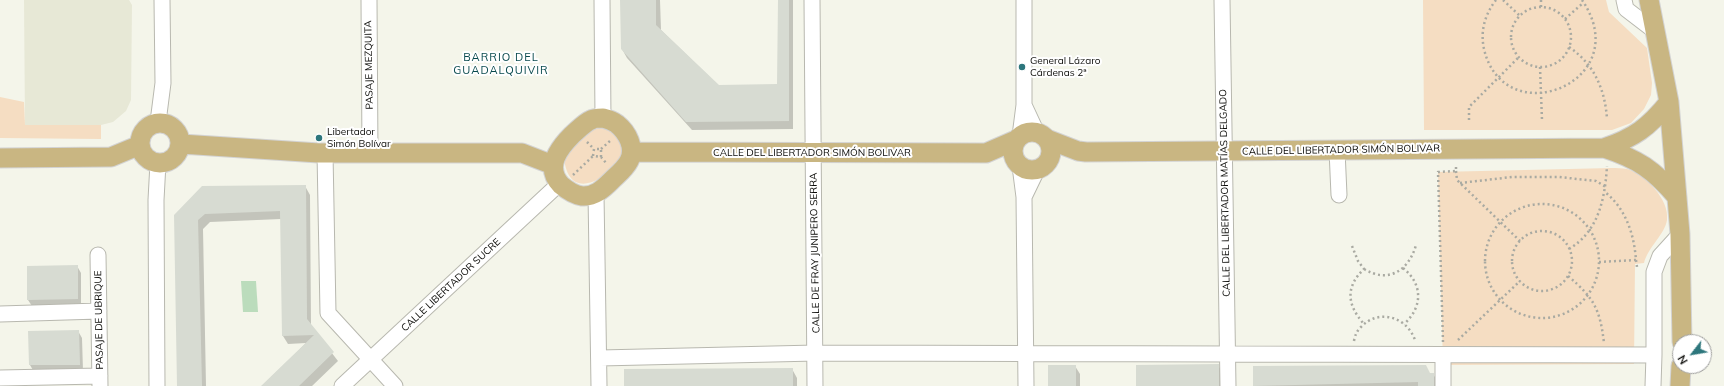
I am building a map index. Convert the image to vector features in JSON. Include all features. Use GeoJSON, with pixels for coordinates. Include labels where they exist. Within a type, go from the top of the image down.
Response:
{"type":"FeatureCollection","features":[{"type":"Feature","properties":{"kind":"main road"},"geometry":{"type":"LineString","coordinates":[[1649,0],[1669,102],[1680,234],[1682,334]]}},
{"type":"Feature","properties":{"kind":"main road","name":"CALLE DEL LIBERTADOR SIMÓN BOLIVAR"},"geometry":{"type":"LineString","coordinates":[[1606,157],[1623,142],[1641,132],[1656,118],[1669,102]]}},
{"type":"Feature","properties":{"kind":"main road"},"geometry":{"type":"LineString","coordinates":[[603,118],[616,123],[626,133],[632,152],[626,167],[596,194],[583,196],[570,192],[565,180],[555,174],[553,165],[561,146],[592,119],[603,118]]}},
{"type":"Feature","properties":{"kind":"main road"},"geometry":{"type":"LineString","coordinates":[[158,122],[164,122],[174,128],[178,132],[181,144],[180,150],[176,156],[170,160],[158,163],[146,157],[140,145],[142,133],[146,128],[158,122]]}},
{"type":"Feature","properties":{"kind":"main road"},"geometry":{"type":"LineString","coordinates":[[1030,137],[1051,151],[1030,165],[1013,151],[1030,137]]}},
{"type":"Feature","properties":{"kind":"main road","name":"CALLE DEL LIBERTADOR SIMÓN BOLIVAR"},"geometry":{"type":"LineString","coordinates":[[991,152],[1030,137],[1078,151],[1456,149],[1606,157],[1626,155],[1645,166],[1662,180],[1677,197]]}},
{"type":"Feature","properties":{"kind":"main road"},"geometry":{"type":"LineString","coordinates":[[181,144],[325,153],[522,153],[553,165]]}},
{"type":"Feature","properties":{"kind":"main road"},"geometry":{"type":"LineString","coordinates":[[0,158],[112,157],[140,145]]}},
{"type":"Feature","properties":{"kind":"main road","name":"CALLE DEL LIBERTADOR SIMÓN BOLIVAR"},"geometry":{"type":"LineString","coordinates":[[632,152],[991,152],[1030,165],[1078,151]]}},
{"type":"Feature","properties":{"kind":"main road"},"geometry":{"type":"LineString","coordinates":[[1680,386],[1681,374]]}},
{"type":"Feature","properties":{"kind":"street"},"geometry":{"type":"LineString","coordinates":[[158,122],[163,83],[162,0]]}},
{"type":"Feature","properties":{"kind":"street","name":"PASAJE MEZQUITA"},"geometry":{"type":"LineString","coordinates":[[369,0],[370,153]]}},
{"type":"Feature","properties":{"kind":"street"},"geometry":{"type":"LineString","coordinates":[[602,0],[603,118]]}},
{"type":"Feature","properties":{"kind":"street","name":"CALLE DE FRAY JUNIPERO SERRA"},"geometry":{"type":"LineString","coordinates":[[812,0],[816,354],[815,386]]}},
{"type":"Feature","properties":{"kind":"street"},"geometry":{"type":"LineString","coordinates":[[1024,0],[1024,105],[1030,137]]}},
{"type":"Feature","properties":{"kind":"street","name":"CALLE DEL LIBERTADOR MATÍAS DELGADO"},"geometry":{"type":"LineString","coordinates":[[1222,0],[1228,386]]}},
{"type":"Feature","properties":{"kind":"street"},"geometry":{"type":"LineString","coordinates":[[1624,0],[1626,8],[1656,32]]}},
{"type":"Feature","properties":{"kind":"street"},"geometry":{"type":"LineString","coordinates":[[1337,150],[1339,195]]}},
{"type":"Feature","properties":{"kind":"street"},"geometry":{"type":"LineString","coordinates":[[325,153],[328,313],[395,386]]}},
{"type":"Feature","properties":{"kind":"street"},"geometry":{"type":"LineString","coordinates":[[157,386],[158,163]]}},
{"type":"Feature","properties":{"kind":"street"},"geometry":{"type":"LineString","coordinates":[[1026,386],[1024,197],[1030,165]]}},
{"type":"Feature","properties":{"kind":"street","name":"CALLE LIBERTADOR SUCRE"},"geometry":{"type":"LineString","coordinates":[[342,386],[565,180]]}},
{"type":"Feature","properties":{"kind":"street"},"geometry":{"type":"LineString","coordinates":[[596,194],[600,358],[599,386]]}},
{"type":"Feature","properties":{"kind":"street"},"geometry":{"type":"LineString","coordinates":[[1653,386],[1654,272],[1660,256],[1680,234]]}},
{"type":"Feature","properties":{"kind":"street","name":"PASAJE DE UBRIQUE"},"geometry":{"type":"LineString","coordinates":[[98,254],[100,381]]}},
{"type":"Feature","properties":{"kind":"street"},"geometry":{"type":"LineString","coordinates":[[0,314],[99,311]]}},
{"type":"Feature","properties":{"kind":"street"},"geometry":{"type":"LineString","coordinates":[[600,358],[816,354],[1654,355]]}},
{"type":"Feature","properties":{"kind":"street"},"geometry":{"type":"LineString","coordinates":[[1443,355],[1443,386]]}},
{"type":"Feature","properties":{"kind":"street"},"geometry":{"type":"LineString","coordinates":[[0,378],[100,381]]}},
{"type":"Feature","properties":{"kind":"path"},"geometry":{"type":"LineString","coordinates":[[1496,0],[1485,17],[1482,30],[1482,43],[1488,61],[1499,77],[1518,90],[1541,93],[1560,89],[1576,79],[1588,64],[1594,48],[1595,31],[1593,20],[1583,1],[1565,19]]}},
{"type":"Feature","properties":{"kind":"path"},"geometry":{"type":"LineString","coordinates":[[1503,0],[1519,15]]}},
{"type":"Feature","properties":{"kind":"path"},"geometry":{"type":"LineString","coordinates":[[1541,0],[1541,7]]}},
{"type":"Feature","properties":{"kind":"path"},"geometry":{"type":"LineString","coordinates":[[1541,7],[1556,10],[1569,25],[1571,35],[1566,54],[1559,61],[1540,67],[1530,65],[1519,57],[1515,53],[1511,43],[1510,33],[1513,24],[1519,15],[1527,9],[1541,7]]}},
{"type":"Feature","properties":{"kind":"path"},"geometry":{"type":"LineString","coordinates":[[1569,47],[1586,61],[1596,77],[1603,93],[1607,119]]}},
{"type":"Feature","properties":{"kind":"path"},"geometry":{"type":"LineString","coordinates":[[1469,120],[1469,107],[1519,57]]}},
{"type":"Feature","properties":{"kind":"path"},"geometry":{"type":"LineString","coordinates":[[1540,67],[1542,120]]}},
{"type":"Feature","properties":{"kind":"path"},"geometry":{"type":"LineString","coordinates":[[565,180],[593,156],[600,156],[601,149],[612,139]]}},
{"type":"Feature","properties":{"kind":"path"},"geometry":{"type":"LineString","coordinates":[[593,156],[594,149],[601,149]]}},
{"type":"Feature","properties":{"kind":"path"},"geometry":{"type":"LineString","coordinates":[[1456,149],[1457,180],[1520,242]]}},
{"type":"Feature","properties":{"kind":"path"},"geometry":{"type":"LineString","coordinates":[[1569,248],[1576,244],[1590,230],[1598,215],[1606,187],[1606,157]]}},
{"type":"Feature","properties":{"kind":"path"},"geometry":{"type":"LineString","coordinates":[[1443,355],[1438,172],[1456,171]]}},
{"type":"Feature","properties":{"kind":"path"},"geometry":{"type":"LineString","coordinates":[[1460,183],[1512,177],[1559,177],[1596,181],[1606,187]]}},
{"type":"Feature","properties":{"kind":"path"},"geometry":{"type":"LineString","coordinates":[[1605,192],[1614,200],[1630,227],[1635,242],[1637,267]]}},
{"type":"Feature","properties":{"kind":"path"},"geometry":{"type":"LineString","coordinates":[[1543,204],[1557,206],[1570,211],[1581,219],[1590,230],[1596,243],[1599,262],[1595,284],[1589,295],[1578,306],[1567,313],[1554,318],[1542,319],[1526,317],[1513,311],[1493,292],[1487,280],[1484,266],[1484,252],[1488,239],[1500,222],[1516,209],[1529,205],[1543,204]]}},
{"type":"Feature","properties":{"kind":"path"},"geometry":{"type":"LineString","coordinates":[[1541,231],[1550,232],[1559,236],[1569,248],[1572,262],[1568,276],[1557,287],[1548,291],[1538,291],[1528,288],[1520,281],[1512,264],[1513,254],[1520,242],[1531,233],[1541,231]]}},
{"type":"Feature","properties":{"kind":"path"},"geometry":{"type":"LineString","coordinates":[[1352,246],[1358,261],[1364,269],[1371,273],[1390,275],[1403,268],[1413,256],[1416,245]]}},
{"type":"Feature","properties":{"kind":"path"},"geometry":{"type":"LineString","coordinates":[[1599,262],[1636,260]]}},
{"type":"Feature","properties":{"kind":"path"},"geometry":{"type":"LineString","coordinates":[[1403,268],[1414,280],[1417,287],[1418,298],[1412,317],[1404,324]]}},
{"type":"Feature","properties":{"kind":"path"},"geometry":{"type":"LineString","coordinates":[[1364,269],[1357,275],[1353,283],[1350,301],[1352,309],[1364,324]]}},
{"type":"Feature","properties":{"kind":"path"},"geometry":{"type":"LineString","coordinates":[[1568,276],[1589,295],[1597,310],[1602,327],[1606,355]]}},
{"type":"Feature","properties":{"kind":"path"},"geometry":{"type":"LineString","coordinates":[[1443,355],[1520,281]]}},
{"type":"Feature","properties":{"kind":"path"},"geometry":{"type":"LineString","coordinates":[[1353,354],[1354,338],[1364,324],[1375,317],[1387,316],[1400,320],[1409,328],[1414,336],[1418,355]]}},
{"type":"Feature","properties":{"kind":"shaded area"},"geometry":{"type":"Polygon","coordinates":[[[24,0],[129,0],[132,5],[131,100],[126,111],[113,122],[101,125],[25,125],[24,0]]]}},
{"type":"Feature","properties":{"kind":"shaded area"},"geometry":{"type":"Polygon","coordinates":[[[1423,0],[1606,0],[1609,12],[1647,48],[1652,83],[1651,95],[1644,109],[1631,123],[1612,130],[1424,130],[1423,0]]]}},
{"type":"Feature","properties":{"kind":"shaded area"},"geometry":{"type":"Polygon","coordinates":[[[0,97],[24,102],[25,125],[101,125],[101,139],[0,138],[0,97]]]}},
{"type":"Feature","properties":{"kind":"shaded area"},"geometry":{"type":"Polygon","coordinates":[[[597,127],[606,127],[618,134],[623,152],[619,161],[605,175],[590,183],[582,184],[576,182],[566,170],[564,158],[582,137],[597,127]]]}},
{"type":"Feature","properties":{"kind":"shaded area"},"geometry":{"type":"Polygon","coordinates":[[[1612,168],[1627,169],[1641,176],[1655,189],[1665,204],[1667,212],[1666,225],[1646,257],[1644,263],[1635,264],[1634,364],[1443,365],[1438,172],[1612,168]]]}},
{"type":"Feature","properties":{"kind":"shaded area"},"geometry":{"type":"Polygon","coordinates":[[[241,281],[256,281],[258,312],[243,312],[241,281]]]}},
{"type":"Feature","properties":{"kind":"building"},"geometry":{"type":"Polygon","coordinates":[[[620,0],[656,0],[656,25],[719,85],[777,84],[778,0],[789,0],[789,121],[686,122],[621,49],[620,0]]]}},
{"type":"Feature","properties":{"kind":"building"},"geometry":{"type":"Polygon","coordinates":[[[306,185],[307,319],[334,352],[299,386],[261,386],[314,335],[282,336],[280,211],[205,214],[198,220],[202,386],[177,386],[174,215],[202,186],[306,185]]]}},
{"type":"Feature","properties":{"kind":"building"},"geometry":{"type":"Polygon","coordinates":[[[78,265],[78,299],[27,300],[27,266],[78,265]]]}},
{"type":"Feature","properties":{"kind":"building"},"geometry":{"type":"Polygon","coordinates":[[[79,330],[80,365],[29,365],[28,331],[79,330]]]}},
{"type":"Feature","properties":{"kind":"building"},"geometry":{"type":"Polygon","coordinates":[[[1219,364],[1219,386],[1136,386],[1136,365],[1219,364]]]}},
{"type":"Feature","properties":{"kind":"building"},"geometry":{"type":"Polygon","coordinates":[[[1048,365],[1076,365],[1076,386],[1048,386],[1048,365]]]}},
{"type":"Feature","properties":{"kind":"building"},"geometry":{"type":"Polygon","coordinates":[[[1426,365],[1430,373],[1434,373],[1434,386],[1418,386],[1418,382],[1253,386],[1253,366],[1426,365]]]}},
{"type":"Feature","properties":{"kind":"building"},"geometry":{"type":"Polygon","coordinates":[[[793,368],[793,386],[624,386],[624,369],[793,368]]]}},
{"type":"Feature","properties":{"kind":"place","name":"General Lázaro Cárdenas 2ª"},"geometry":{"type":"Point","coordinates":[1022,67]}},
{"type":"Feature","properties":{"kind":"place","name":"Libertador Simón Bolívar"},"geometry":{"type":"Point","coordinates":[319,138]}},
{"type":"Feature","properties":{"kind":"district","name":"BARRIO DEL GUADALQUIVIR"},"geometry":{"type":"Point","coordinates":[501,64]}}]}
